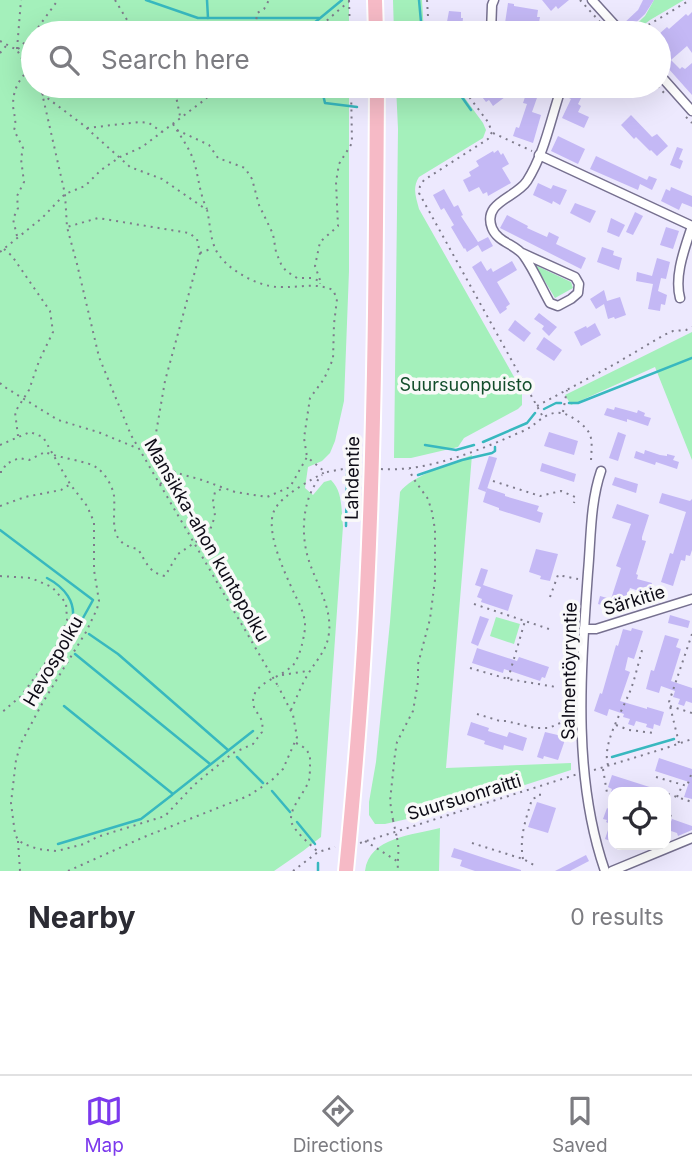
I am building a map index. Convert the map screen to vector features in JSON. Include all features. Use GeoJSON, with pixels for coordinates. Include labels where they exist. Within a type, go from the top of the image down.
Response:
{"type":"FeatureCollection","features":[{"type":"Feature","properties":{"kind":"highway"},"geometry":{"type":"LineString","coordinates":[[375,0],[376,21]]}},
{"type":"Feature","properties":{"kind":"highway","name":"Lahdentie"},"geometry":{"type":"LineString","coordinates":[[346,871],[369,552],[375,343],[377,98]]}},
{"type":"Feature","properties":{"kind":"street"},"geometry":{"type":"LineString","coordinates":[[491,21],[494,0]]}},
{"type":"Feature","properties":{"kind":"street"},"geometry":{"type":"LineString","coordinates":[[592,0],[611,21]]}},
{"type":"Feature","properties":{"kind":"street"},"geometry":{"type":"LineString","coordinates":[[671,87],[692,111]]}},
{"type":"Feature","properties":{"kind":"street"},"geometry":{"type":"LineString","coordinates":[[522,253],[550,303],[562,305],[578,293],[579,284],[575,277],[522,253],[495,234],[491,226],[491,215],[496,205],[525,184],[539,155],[558,98]]}},
{"type":"Feature","properties":{"kind":"street"},"geometry":{"type":"LineString","coordinates":[[539,155],[692,226],[680,271],[680,298]]}},
{"type":"Feature","properties":{"kind":"street","name":"Salmentöyryntie"},"geometry":{"type":"LineString","coordinates":[[601,471],[593,506],[581,687],[584,772],[588,803],[605,871]]}},
{"type":"Feature","properties":{"kind":"street","name":"Särkitie"},"geometry":{"type":"LineString","coordinates":[[584,629],[596,629],[692,599]]}},
{"type":"Feature","properties":{"kind":"street"},"geometry":{"type":"LineString","coordinates":[[612,871],[692,838]]}},
{"type":"Feature","properties":{"kind":"path"},"geometry":{"type":"LineString","coordinates":[[17,50],[21,0]]}},
{"type":"Feature","properties":{"kind":"path"},"geometry":{"type":"LineString","coordinates":[[43,21],[58,0]]}},
{"type":"Feature","properties":{"kind":"path"},"geometry":{"type":"LineString","coordinates":[[115,0],[128,21]]}},
{"type":"Feature","properties":{"kind":"path"},"geometry":{"type":"LineString","coordinates":[[256,21],[257,12],[264,9],[269,0]]}},
{"type":"Feature","properties":{"kind":"path"},"geometry":{"type":"LineString","coordinates":[[426,0],[428,21]]}},
{"type":"Feature","properties":{"kind":"path"},"geometry":{"type":"LineString","coordinates":[[580,0],[599,21]]}},
{"type":"Feature","properties":{"kind":"path"},"geometry":{"type":"LineString","coordinates":[[654,21],[690,0]]}},
{"type":"Feature","properties":{"kind":"path"},"geometry":{"type":"LineString","coordinates":[[328,21],[349,1]]}},
{"type":"Feature","properties":{"kind":"path"},"geometry":{"type":"LineString","coordinates":[[349,1],[350,21]]}},
{"type":"Feature","properties":{"kind":"path"},"geometry":{"type":"LineString","coordinates":[[0,41],[17,50],[21,56]]}},
{"type":"Feature","properties":{"kind":"path"},"geometry":{"type":"LineString","coordinates":[[0,53],[6,45]]}},
{"type":"Feature","properties":{"kind":"path"},"geometry":{"type":"LineString","coordinates":[[17,50],[21,46]]}},
{"type":"Feature","properties":{"kind":"path"},"geometry":{"type":"LineString","coordinates":[[18,237],[13,219],[18,208],[17,196],[24,182],[21,159],[23,148],[14,130],[16,125],[13,104],[15,86],[21,79]]}},
{"type":"Feature","properties":{"kind":"path","name":"Mansikka-ahon kuntopolku"},"geometry":{"type":"LineString","coordinates":[[43,98],[65,194],[67,227],[99,357],[131,435],[291,711],[297,730],[296,743],[305,747],[311,758],[309,779],[290,820],[293,829],[306,838],[318,852]]}},
{"type":"Feature","properties":{"kind":"path"},"geometry":{"type":"LineString","coordinates":[[48,98],[130,167],[162,179],[207,210]]}},
{"type":"Feature","properties":{"kind":"path"},"geometry":{"type":"LineString","coordinates":[[176,98],[180,118]]}},
{"type":"Feature","properties":{"kind":"path"},"geometry":{"type":"LineString","coordinates":[[0,251],[42,218],[65,194],[85,186],[120,157],[142,147],[205,98]]}},
{"type":"Feature","properties":{"kind":"path"},"geometry":{"type":"LineString","coordinates":[[320,283],[315,266],[320,242],[338,226],[336,182],[339,164],[352,143],[351,98]]}},
{"type":"Feature","properties":{"kind":"path"},"geometry":{"type":"LineString","coordinates":[[470,98],[492,132],[539,155]]}},
{"type":"Feature","properties":{"kind":"path"},"geometry":{"type":"LineString","coordinates":[[86,128],[139,122],[149,123],[162,132]]}},
{"type":"Feature","properties":{"kind":"path"},"geometry":{"type":"LineString","coordinates":[[173,124],[195,164],[214,247],[219,256],[232,269],[275,288],[320,283]]}},
{"type":"Feature","properties":{"kind":"path"},"geometry":{"type":"LineString","coordinates":[[67,227],[98,218],[189,233],[197,239],[200,253],[165,381],[156,433],[156,445],[163,465],[177,473],[235,492],[267,497],[289,487],[307,457],[304,438],[310,398],[324,379],[333,359],[337,299],[333,290],[311,278],[297,278],[281,264],[275,252],[273,234],[259,205],[252,179],[245,168],[218,158],[209,145],[177,130]]}},
{"type":"Feature","properties":{"kind":"path"},"geometry":{"type":"LineString","coordinates":[[492,132],[488,139],[424,180],[419,193],[543,417]]}},
{"type":"Feature","properties":{"kind":"path"},"geometry":{"type":"LineString","coordinates":[[200,253],[214,247]]}},
{"type":"Feature","properties":{"kind":"path"},"geometry":{"type":"LineString","coordinates":[[0,445],[18,437],[15,412],[29,390],[53,332],[50,311],[4,248]]}},
{"type":"Feature","properties":{"kind":"path"},"geometry":{"type":"LineString","coordinates":[[536,406],[664,335],[692,327]]}},
{"type":"Feature","properties":{"kind":"path"},"geometry":{"type":"LineString","coordinates":[[0,383],[58,420],[140,449]]}},
{"type":"Feature","properties":{"kind":"path"},"geometry":{"type":"LineString","coordinates":[[562,413],[568,390]]}},
{"type":"Feature","properties":{"kind":"path"},"geometry":{"type":"LineString","coordinates":[[380,469],[409,469],[460,455],[504,439],[557,412],[577,420],[590,432],[591,462]]}},
{"type":"Feature","properties":{"kind":"path","name":"Hevospolku"},"geometry":{"type":"LineString","coordinates":[[18,437],[30,432],[43,438],[70,484],[87,506],[94,522],[94,570],[99,601],[86,632],[21,743],[10,803],[18,840],[20,871]]}},
{"type":"Feature","properties":{"kind":"path"},"geometry":{"type":"LineString","coordinates":[[0,472],[6,464],[19,458],[29,460],[45,452],[95,466],[103,473],[114,493],[115,534],[128,547],[138,549],[147,567],[157,575],[165,576],[178,554],[209,533],[215,516],[215,492],[225,488]]}},
{"type":"Feature","properties":{"kind":"path"},"geometry":{"type":"LineString","coordinates":[[307,457],[325,472]]}},
{"type":"Feature","properties":{"kind":"path"},"geometry":{"type":"LineString","coordinates":[[281,675],[296,662],[305,631],[304,618],[285,574],[271,526],[274,510],[291,494],[325,472],[364,469]]}},
{"type":"Feature","properties":{"kind":"path"},"geometry":{"type":"LineString","coordinates":[[398,871],[400,849],[390,801],[395,754],[397,742],[412,711],[418,682],[418,664],[430,619],[436,580],[432,512],[428,499],[409,469]]}},
{"type":"Feature","properties":{"kind":"path"},"geometry":{"type":"LineString","coordinates":[[291,711],[310,671],[325,651],[330,632],[328,611],[308,558],[305,540],[305,513],[310,494],[325,472]]}},
{"type":"Feature","properties":{"kind":"path"},"geometry":{"type":"LineString","coordinates":[[160,484],[177,473]]}},
{"type":"Feature","properties":{"kind":"path"},"geometry":{"type":"LineString","coordinates":[[493,481],[540,496],[561,491],[575,497],[574,503]]}},
{"type":"Feature","properties":{"kind":"path"},"geometry":{"type":"LineString","coordinates":[[0,506],[25,497],[61,490],[70,484]]}},
{"type":"Feature","properties":{"kind":"path"},"geometry":{"type":"LineString","coordinates":[[550,597],[558,575],[583,579]]}},
{"type":"Feature","properties":{"kind":"path"},"geometry":{"type":"LineString","coordinates":[[0,576],[31,578],[52,587],[66,603],[67,620],[55,650],[21,696],[0,714]]}},
{"type":"Feature","properties":{"kind":"path"},"geometry":{"type":"LineString","coordinates":[[474,604],[552,630]]}},
{"type":"Feature","properties":{"kind":"path"},"geometry":{"type":"LineString","coordinates":[[508,679],[526,620]]}},
{"type":"Feature","properties":{"kind":"path"},"geometry":{"type":"LineString","coordinates":[[679,743],[669,702],[692,634]]}},
{"type":"Feature","properties":{"kind":"path"},"geometry":{"type":"LineString","coordinates":[[608,765],[606,758],[615,725],[628,696],[643,647]]}},
{"type":"Feature","properties":{"kind":"path"},"geometry":{"type":"LineString","coordinates":[[470,667],[508,679],[556,687]]}},
{"type":"Feature","properties":{"kind":"path"},"geometry":{"type":"LineString","coordinates":[[18,840],[38,849],[57,851],[165,816],[194,785],[233,753],[253,744],[262,732],[261,721],[253,705],[254,694],[262,683],[281,675],[310,671]]}},
{"type":"Feature","properties":{"kind":"path"},"geometry":{"type":"LineString","coordinates":[[670,706],[692,713]]}},
{"type":"Feature","properties":{"kind":"path"},"geometry":{"type":"LineString","coordinates":[[477,715],[535,728],[549,728],[560,723]]}},
{"type":"Feature","properties":{"kind":"path"},"geometry":{"type":"LineString","coordinates":[[615,725],[654,733]]}},
{"type":"Feature","properties":{"kind":"path"},"geometry":{"type":"LineString","coordinates":[[588,771],[692,739]]}},
{"type":"Feature","properties":{"kind":"path"},"geometry":{"type":"LineString","coordinates":[[68,871],[144,837],[248,796],[271,781],[283,769],[296,743]]}},
{"type":"Feature","properties":{"kind":"path"},"geometry":{"type":"LineString","coordinates":[[602,767],[608,793]]}},
{"type":"Feature","properties":{"kind":"path"},"geometry":{"type":"LineString","coordinates":[[656,777],[687,786],[692,772]]}},
{"type":"Feature","properties":{"kind":"path","name":"Suursuonraitti"},"geometry":{"type":"LineString","coordinates":[[359,843],[577,775]]}},
{"type":"Feature","properties":{"kind":"path"},"geometry":{"type":"LineString","coordinates":[[677,797],[682,785]]}},
{"type":"Feature","properties":{"kind":"path"},"geometry":{"type":"LineString","coordinates":[[523,859],[523,830],[533,799],[540,796],[540,788]]}},
{"type":"Feature","properties":{"kind":"path"},"geometry":{"type":"LineString","coordinates":[[671,795],[692,802]]}},
{"type":"Feature","properties":{"kind":"path"},"geometry":{"type":"LineString","coordinates":[[365,841],[397,861]]}},
{"type":"Feature","properties":{"kind":"path"},"geometry":{"type":"LineString","coordinates":[[472,844],[523,859],[534,866]]}},
{"type":"Feature","properties":{"kind":"path"},"geometry":{"type":"LineString","coordinates":[[293,871],[318,852],[335,847]]}},
{"type":"Feature","properties":{"kind":"green space"},"geometry":{"type":"Polygon","coordinates":[[[0,0],[349,0],[349,21],[21,21],[21,98],[349,98],[349,271],[344,401],[330,453],[322,461],[308,467],[305,488],[313,495],[324,482],[331,480],[340,495],[343,526],[321,837],[274,871],[0,871],[0,0]]]}},
{"type":"Feature","properties":{"kind":"green space"},"geometry":{"type":"Polygon","coordinates":[[[393,0],[422,0],[423,21],[394,21],[393,0]]]}},
{"type":"Feature","properties":{"kind":"green space"},"geometry":{"type":"Polygon","coordinates":[[[654,0],[684,0],[649,21],[640,21],[654,0]]]}},
{"type":"Feature","properties":{"kind":"green space","name":"Suursuonpuisto"},"geometry":{"type":"Polygon","coordinates":[[[397,98],[465,98],[483,123],[486,130],[483,138],[419,177],[415,193],[419,209],[522,391],[522,405],[518,409],[464,438],[458,447],[411,458],[394,458],[397,98]]]}},
{"type":"Feature","properties":{"kind":"green space"},"geometry":{"type":"Polygon","coordinates":[[[535,265],[571,282],[573,288],[555,298],[535,265]]]}},
{"type":"Feature","properties":{"kind":"green space"},"geometry":{"type":"Polygon","coordinates":[[[692,332],[692,460],[655,367],[571,405],[565,395],[692,332]]]}},
{"type":"Feature","properties":{"kind":"green space"},"geometry":{"type":"Polygon","coordinates":[[[472,455],[446,768],[571,763],[571,770],[451,809],[375,824],[369,815],[369,802],[376,762],[390,622],[400,492],[423,475],[472,455]]]}},
{"type":"Feature","properties":{"kind":"green space"},"geometry":{"type":"Polygon","coordinates":[[[496,617],[520,624],[514,644],[490,636],[496,617]]]}},
{"type":"Feature","properties":{"kind":"green space"},"geometry":{"type":"Polygon","coordinates":[[[440,828],[439,871],[365,871],[368,860],[383,844],[440,828]]]}},
{"type":"Feature","properties":{"kind":"building"},"geometry":{"type":"Polygon","coordinates":[[[542,0],[569,0],[551,11],[542,0]]]}},
{"type":"Feature","properties":{"kind":"building"},"geometry":{"type":"Polygon","coordinates":[[[643,0],[654,0],[638,21],[626,21],[638,10],[643,0]]]}},
{"type":"Feature","properties":{"kind":"building"},"geometry":{"type":"Polygon","coordinates":[[[508,3],[538,10],[537,17],[540,17],[539,21],[505,21],[508,3]]]}},
{"type":"Feature","properties":{"kind":"building"},"geometry":{"type":"Polygon","coordinates":[[[449,11],[461,12],[463,21],[447,21],[449,11]]]}},
{"type":"Feature","properties":{"kind":"building"},"geometry":{"type":"Polygon","coordinates":[[[692,12],[692,53],[687,46],[671,60],[671,27],[686,14],[688,16],[692,12]]]}},
{"type":"Feature","properties":{"kind":"building"},"geometry":{"type":"Polygon","coordinates":[[[671,60],[680,69],[685,69],[692,63],[692,95],[671,71],[671,60]]]}},
{"type":"Feature","properties":{"kind":"building"},"geometry":{"type":"Polygon","coordinates":[[[483,98],[504,98],[493,106],[489,100],[486,102],[483,98]]]}},
{"type":"Feature","properties":{"kind":"building"},"geometry":{"type":"Polygon","coordinates":[[[525,98],[537,98],[532,112],[541,115],[533,143],[513,136],[516,127],[519,128],[527,104],[523,103],[525,98]]]}},
{"type":"Feature","properties":{"kind":"building"},"geometry":{"type":"Polygon","coordinates":[[[569,98],[581,98],[578,112],[589,117],[584,128],[562,118],[571,99],[569,98]]]}},
{"type":"Feature","properties":{"kind":"building"},"geometry":{"type":"Polygon","coordinates":[[[631,115],[652,137],[657,134],[668,146],[657,156],[636,137],[634,139],[621,125],[631,115]]]}},
{"type":"Feature","properties":{"kind":"building"},"geometry":{"type":"Polygon","coordinates":[[[558,136],[585,149],[578,164],[551,151],[558,136]]]}},
{"type":"Feature","properties":{"kind":"building"},"geometry":{"type":"Polygon","coordinates":[[[677,147],[683,149],[679,159],[683,161],[680,169],[670,165],[677,147]]]}},
{"type":"Feature","properties":{"kind":"building"},"geometry":{"type":"Polygon","coordinates":[[[498,150],[509,164],[502,168],[511,183],[488,196],[487,192],[483,194],[479,187],[469,192],[463,180],[471,176],[469,172],[479,166],[476,161],[498,150]]]}},
{"type":"Feature","properties":{"kind":"building"},"geometry":{"type":"Polygon","coordinates":[[[596,156],[647,180],[649,176],[657,179],[652,190],[640,184],[638,190],[590,169],[596,156]]]}},
{"type":"Feature","properties":{"kind":"building"},"geometry":{"type":"Polygon","coordinates":[[[538,183],[551,189],[553,185],[567,190],[560,205],[533,195],[538,183]]]}},
{"type":"Feature","properties":{"kind":"building"},"geometry":{"type":"Polygon","coordinates":[[[671,187],[692,196],[692,207],[682,203],[679,210],[661,201],[666,189],[670,191],[671,187]]]}},
{"type":"Feature","properties":{"kind":"building"},"geometry":{"type":"Polygon","coordinates":[[[444,189],[454,207],[458,205],[463,215],[461,216],[478,242],[488,237],[493,246],[482,252],[478,245],[467,252],[464,249],[451,227],[454,225],[433,195],[444,189]]]}},
{"type":"Feature","properties":{"kind":"building"},"geometry":{"type":"Polygon","coordinates":[[[575,203],[596,211],[590,223],[570,213],[575,203]]]}},
{"type":"Feature","properties":{"kind":"building"},"geometry":{"type":"Polygon","coordinates":[[[635,212],[643,216],[633,235],[626,232],[635,212]]]}},
{"type":"Feature","properties":{"kind":"building"},"geometry":{"type":"Polygon","coordinates":[[[507,215],[547,237],[549,232],[559,237],[556,244],[586,258],[581,269],[500,228],[507,215]]]}},
{"type":"Feature","properties":{"kind":"building"},"geometry":{"type":"Polygon","coordinates":[[[611,218],[625,225],[619,237],[607,232],[611,218]]]}},
{"type":"Feature","properties":{"kind":"building"},"geometry":{"type":"Polygon","coordinates":[[[666,227],[679,231],[673,249],[660,245],[666,227]]]}},
{"type":"Feature","properties":{"kind":"building"},"geometry":{"type":"Polygon","coordinates":[[[602,247],[614,251],[613,255],[622,258],[619,270],[597,262],[602,247]]]}},
{"type":"Feature","properties":{"kind":"building"},"geometry":{"type":"Polygon","coordinates":[[[657,258],[670,262],[666,279],[661,278],[658,291],[667,295],[665,305],[661,304],[660,311],[648,309],[653,284],[636,281],[637,272],[652,276],[657,258]]]}},
{"type":"Feature","properties":{"kind":"building"},"geometry":{"type":"Polygon","coordinates":[[[481,261],[487,271],[491,268],[493,272],[512,261],[517,270],[497,282],[510,304],[500,314],[472,267],[481,261]]]}},
{"type":"Feature","properties":{"kind":"building"},"geometry":{"type":"Polygon","coordinates":[[[604,290],[607,301],[620,297],[626,315],[608,319],[604,304],[596,309],[590,299],[604,290]]]}},
{"type":"Feature","properties":{"kind":"building"},"geometry":{"type":"Polygon","coordinates":[[[539,313],[557,327],[549,336],[542,329],[544,326],[534,319],[539,313]]]}},
{"type":"Feature","properties":{"kind":"building"},"geometry":{"type":"Polygon","coordinates":[[[515,320],[531,333],[524,342],[508,330],[515,320]]]}},
{"type":"Feature","properties":{"kind":"building"},"geometry":{"type":"Polygon","coordinates":[[[595,323],[601,335],[581,346],[574,332],[595,323]]]}},
{"type":"Feature","properties":{"kind":"building"},"geometry":{"type":"Polygon","coordinates":[[[544,337],[562,350],[554,361],[536,349],[544,337]]]}},
{"type":"Feature","properties":{"kind":"building"},"geometry":{"type":"Polygon","coordinates":[[[615,407],[645,413],[644,416],[651,418],[648,426],[604,415],[607,408],[614,410],[615,407]]]}},
{"type":"Feature","properties":{"kind":"building"},"geometry":{"type":"Polygon","coordinates":[[[549,432],[578,441],[574,455],[544,446],[549,432]]]}},
{"type":"Feature","properties":{"kind":"building"},"geometry":{"type":"Polygon","coordinates":[[[618,432],[626,435],[618,461],[609,458],[618,432]]]}},
{"type":"Feature","properties":{"kind":"building"},"geometry":{"type":"Polygon","coordinates":[[[645,450],[675,456],[673,460],[679,462],[677,469],[634,458],[636,451],[644,454],[645,450]]]}},
{"type":"Feature","properties":{"kind":"building"},"geometry":{"type":"Polygon","coordinates":[[[489,456],[497,458],[486,492],[478,489],[489,456]]]}},
{"type":"Feature","properties":{"kind":"building"},"geometry":{"type":"Polygon","coordinates":[[[542,463],[576,474],[574,482],[540,471],[542,463]]]}},
{"type":"Feature","properties":{"kind":"building"},"geometry":{"type":"Polygon","coordinates":[[[615,477],[638,484],[636,493],[612,485],[615,477]]]}},
{"type":"Feature","properties":{"kind":"building"},"geometry":{"type":"Polygon","coordinates":[[[487,488],[539,506],[537,511],[543,513],[540,523],[483,502],[487,488]]]}},
{"type":"Feature","properties":{"kind":"building"},"geometry":{"type":"Polygon","coordinates":[[[662,493],[690,501],[692,499],[692,550],[690,556],[686,555],[685,561],[681,560],[673,586],[661,582],[686,512],[659,503],[662,493]]]}},
{"type":"Feature","properties":{"kind":"building"},"geometry":{"type":"Polygon","coordinates":[[[617,504],[649,515],[642,537],[642,540],[646,541],[636,574],[637,579],[652,583],[646,602],[639,600],[642,592],[630,588],[622,611],[598,604],[600,596],[611,599],[621,568],[616,566],[631,524],[612,518],[617,504]]]}},
{"type":"Feature","properties":{"kind":"building"},"geometry":{"type":"Polygon","coordinates":[[[536,549],[558,554],[550,581],[540,579],[541,576],[529,572],[536,549]]]}},
{"type":"Feature","properties":{"kind":"building"},"geometry":{"type":"Polygon","coordinates":[[[481,568],[488,570],[483,585],[513,595],[508,611],[481,602],[482,599],[477,597],[481,587],[475,585],[481,568]]]}},
{"type":"Feature","properties":{"kind":"building"},"geometry":{"type":"Polygon","coordinates":[[[670,615],[690,621],[688,628],[668,623],[670,615]]]}},
{"type":"Feature","properties":{"kind":"building"},"geometry":{"type":"Polygon","coordinates":[[[480,616],[489,619],[478,646],[471,643],[480,616]]]}},
{"type":"Feature","properties":{"kind":"building"},"geometry":{"type":"Polygon","coordinates":[[[632,628],[643,631],[634,659],[628,657],[625,670],[630,672],[620,701],[664,712],[660,726],[654,724],[653,729],[636,721],[634,726],[628,724],[630,719],[623,717],[624,714],[609,709],[607,716],[594,711],[623,629],[631,631],[632,628]]]}},
{"type":"Feature","properties":{"kind":"building"},"geometry":{"type":"Polygon","coordinates":[[[665,635],[679,639],[676,647],[681,649],[671,681],[692,688],[692,703],[686,701],[684,706],[678,704],[680,699],[673,697],[675,691],[661,686],[659,693],[646,689],[665,635]]]}},
{"type":"Feature","properties":{"kind":"building"},"geometry":{"type":"Polygon","coordinates":[[[477,648],[517,661],[519,657],[549,667],[545,678],[542,677],[540,681],[504,669],[503,673],[472,663],[477,648]]]}},
{"type":"Feature","properties":{"kind":"building"},"geometry":{"type":"Polygon","coordinates":[[[471,722],[507,737],[509,732],[527,738],[523,751],[504,745],[503,750],[467,735],[471,722]]]}},
{"type":"Feature","properties":{"kind":"building"},"geometry":{"type":"Polygon","coordinates":[[[545,732],[566,737],[558,760],[537,757],[545,732]]]}},
{"type":"Feature","properties":{"kind":"building"},"geometry":{"type":"Polygon","coordinates":[[[659,758],[692,769],[692,799],[684,797],[689,782],[655,771],[659,758]]]}},
{"type":"Feature","properties":{"kind":"building"},"geometry":{"type":"Polygon","coordinates":[[[612,775],[650,787],[608,787],[612,775]]]}},
{"type":"Feature","properties":{"kind":"building"},"geometry":{"type":"Polygon","coordinates":[[[537,802],[556,808],[548,833],[528,827],[537,802]]]}},
{"type":"Feature","properties":{"kind":"building"},"geometry":{"type":"Polygon","coordinates":[[[608,809],[608,823],[603,819],[608,809]]]}},
{"type":"Feature","properties":{"kind":"building"},"geometry":{"type":"Polygon","coordinates":[[[672,819],[692,826],[692,830],[678,836],[671,831],[672,819]]]}},
{"type":"Feature","properties":{"kind":"building"},"geometry":{"type":"Polygon","coordinates":[[[454,848],[521,871],[475,871],[460,866],[462,860],[451,857],[454,848]]]}},
{"type":"Feature","properties":{"kind":"building"},"geometry":{"type":"Polygon","coordinates":[[[586,855],[589,861],[570,871],[555,871],[586,855]]]}},
{"type":"Feature","properties":{"kind":"waterway"},"geometry":{"type":"LineString","coordinates":[[146,0],[198,18],[319,18]]}},
{"type":"Feature","properties":{"kind":"waterway"},"geometry":{"type":"LineString","coordinates":[[207,0],[208,18]]}},
{"type":"Feature","properties":{"kind":"waterway"},"geometry":{"type":"LineString","coordinates":[[317,21],[342,0]]}},
{"type":"Feature","properties":{"kind":"waterway"},"geometry":{"type":"LineString","coordinates":[[419,0],[421,21]]}},
{"type":"Feature","properties":{"kind":"waterway"},"geometry":{"type":"LineString","coordinates":[[324,98],[325,103],[357,107]]}},
{"type":"Feature","properties":{"kind":"waterway"},"geometry":{"type":"LineString","coordinates":[[462,98],[471,110]]}},
{"type":"Feature","properties":{"kind":"waterway"},"geometry":{"type":"LineString","coordinates":[[569,403],[578,403],[692,358]]}},
{"type":"Feature","properties":{"kind":"waterway"},"geometry":{"type":"LineString","coordinates":[[544,409],[561,403]]}},
{"type":"Feature","properties":{"kind":"waterway"},"geometry":{"type":"LineString","coordinates":[[483,442],[527,423],[535,413]]}},
{"type":"Feature","properties":{"kind":"waterway"},"geometry":{"type":"LineString","coordinates":[[425,445],[456,450],[474,445]]}},
{"type":"Feature","properties":{"kind":"waterway"},"geometry":{"type":"LineString","coordinates":[[418,475],[492,453],[495,447]]}},
{"type":"Feature","properties":{"kind":"waterway"},"geometry":{"type":"LineString","coordinates":[[346,526],[347,470]]}},
{"type":"Feature","properties":{"kind":"waterway"},"geometry":{"type":"LineString","coordinates":[[0,530],[93,600],[80,628],[72,622],[73,608],[68,596],[47,578]]}},
{"type":"Feature","properties":{"kind":"waterway"},"geometry":{"type":"LineString","coordinates":[[47,673],[72,622]]}},
{"type":"Feature","properties":{"kind":"waterway"},"geometry":{"type":"LineString","coordinates":[[89,634],[118,654],[228,750]]}},
{"type":"Feature","properties":{"kind":"waterway"},"geometry":{"type":"LineString","coordinates":[[75,654],[210,764]]}},
{"type":"Feature","properties":{"kind":"waterway"},"geometry":{"type":"LineString","coordinates":[[64,706],[173,794],[253,731]]}},
{"type":"Feature","properties":{"kind":"waterway"},"geometry":{"type":"LineString","coordinates":[[612,757],[674,739]]}},
{"type":"Feature","properties":{"kind":"waterway"},"geometry":{"type":"LineString","coordinates":[[237,757],[263,783]]}},
{"type":"Feature","properties":{"kind":"waterway"},"geometry":{"type":"LineString","coordinates":[[272,791],[290,812]]}},
{"type":"Feature","properties":{"kind":"waterway"},"geometry":{"type":"LineString","coordinates":[[58,844],[141,819],[172,795]]}},
{"type":"Feature","properties":{"kind":"waterway"},"geometry":{"type":"LineString","coordinates":[[297,822],[315,844]]}},
{"type":"Feature","properties":{"kind":"waterway"},"geometry":{"type":"LineString","coordinates":[[318,863],[318,871]]}}]}
